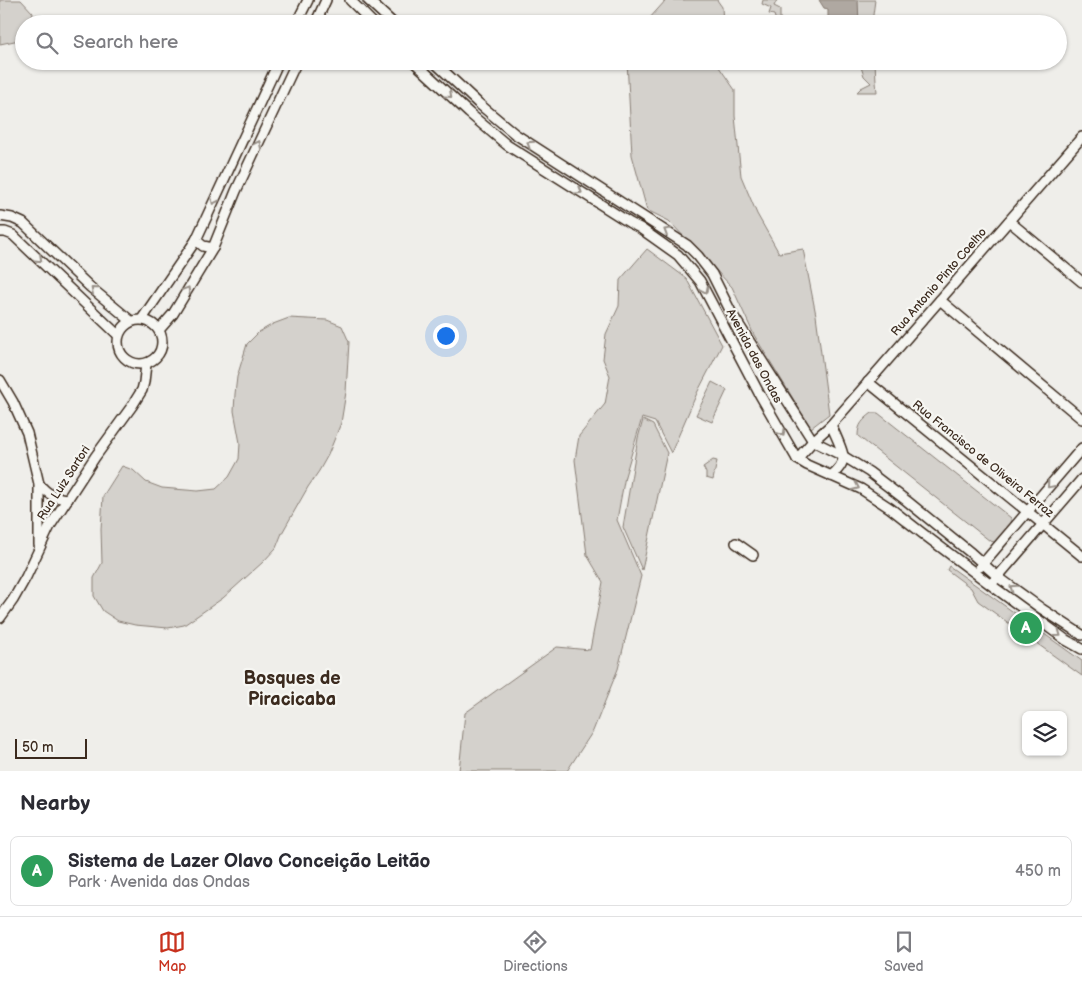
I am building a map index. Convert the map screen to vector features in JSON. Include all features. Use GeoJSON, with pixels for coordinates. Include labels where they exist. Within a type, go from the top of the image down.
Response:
{"type":"FeatureCollection","features":[{"type":"Feature","properties":{"kind":"street"},"geometry":{"type":"LineString","coordinates":[[300,15],[308,0]]}},
{"type":"Feature","properties":{"kind":"street"},"geometry":{"type":"LineString","coordinates":[[319,15],[326,0]]}},
{"type":"Feature","properties":{"kind":"street"},"geometry":{"type":"LineString","coordinates":[[350,0],[365,15]]}},
{"type":"Feature","properties":{"kind":"street"},"geometry":{"type":"LineString","coordinates":[[368,0],[384,15]]}},
{"type":"Feature","properties":{"kind":"street"},"geometry":{"type":"LineString","coordinates":[[142,320],[196,240],[275,70]]}},
{"type":"Feature","properties":{"kind":"street"},"geometry":{"type":"LineString","coordinates":[[159,330],[173,314],[213,248],[236,191],[293,70]]}},
{"type":"Feature","properties":{"kind":"street","name":"Avenida das Ondas"},"geometry":{"type":"LineString","coordinates":[[423,70],[507,145],[630,224],[640,228],[678,255],[700,281],[760,395],[797,459]]}},
{"type":"Feature","properties":{"kind":"street","name":"Avenida das Ondas"},"geometry":{"type":"LineString","coordinates":[[443,70],[515,134],[687,244],[712,274],[732,314],[813,441]]}},
{"type":"Feature","properties":{"kind":"street","name":"Rua Antonio Pinto Coelho"},"geometry":{"type":"LineString","coordinates":[[797,459],[813,441],[831,426],[1082,137]]}},
{"type":"Feature","properties":{"kind":"street"},"geometry":{"type":"LineString","coordinates":[[222,183],[229,185],[236,191]]}},
{"type":"Feature","properties":{"kind":"street"},"geometry":{"type":"LineString","coordinates":[[0,216],[12,218],[23,223],[90,287],[131,321]]}},
{"type":"Feature","properties":{"kind":"street"},"geometry":{"type":"LineString","coordinates":[[1009,221],[1082,282]]}},
{"type":"Feature","properties":{"kind":"street"},"geometry":{"type":"LineString","coordinates":[[0,232],[13,235],[118,335]]}},
{"type":"Feature","properties":{"kind":"street"},"geometry":{"type":"LineString","coordinates":[[196,240],[203,246],[213,248]]}},
{"type":"Feature","properties":{"kind":"street"},"geometry":{"type":"LineString","coordinates":[[940,300],[1082,419]]}},
{"type":"Feature","properties":{"kind":"street"},"geometry":{"type":"LineString","coordinates":[[142,320],[148,321],[159,330],[162,347],[156,358],[146,364],[138,364],[132,363],[120,354],[117,340],[123,327],[131,321],[142,320]]}},
{"type":"Feature","properties":{"kind":"street","name":"Rua Luiz Sartori"},"geometry":{"type":"LineString","coordinates":[[0,618],[26,577],[50,526],[142,390],[146,364]]}},
{"type":"Feature","properties":{"kind":"street"},"geometry":{"type":"LineString","coordinates":[[0,380],[13,402],[27,433],[39,484],[39,548]]}},
{"type":"Feature","properties":{"kind":"street","name":"Rua Francisco de Oliveira Ferraz"},"geometry":{"type":"LineString","coordinates":[[868,382],[1082,556]]}},
{"type":"Feature","properties":{"kind":"street"},"geometry":{"type":"LineString","coordinates":[[831,426],[843,456],[838,470],[831,476]]}},
{"type":"Feature","properties":{"kind":"street"},"geometry":{"type":"LineString","coordinates":[[813,441],[869,472],[971,553],[998,578],[1082,635]]}},
{"type":"Feature","properties":{"kind":"street"},"geometry":{"type":"LineString","coordinates":[[975,573],[1082,448]]}},
{"type":"Feature","properties":{"kind":"street"},"geometry":{"type":"LineString","coordinates":[[797,459],[861,489],[890,508],[991,586],[1066,640],[1082,649]]}},
{"type":"Feature","properties":{"kind":"street"},"geometry":{"type":"LineString","coordinates":[[991,586],[1082,478]]}},
{"type":"Feature","properties":{"kind":"street"},"geometry":{"type":"LineString","coordinates":[[39,484],[44,491],[54,497],[68,499]]}},
{"type":"Feature","properties":{"kind":"street"},"geometry":{"type":"LineString","coordinates":[[736,543],[753,555]]}},
{"type":"Feature","properties":{"kind":"shaded area"},"geometry":{"type":"Polygon","coordinates":[[[0,0],[21,0],[33,13],[33,15],[15,15],[15,41],[0,44],[0,0]]]}},
{"type":"Feature","properties":{"kind":"shaded area"},"geometry":{"type":"Polygon","coordinates":[[[666,0],[717,0],[722,7],[722,15],[652,15],[666,0]]]}},
{"type":"Feature","properties":{"kind":"shaded area"},"geometry":{"type":"Polygon","coordinates":[[[763,0],[777,0],[774,6],[780,9],[780,15],[769,14],[771,8],[762,4],[763,0]]]}},
{"type":"Feature","properties":{"kind":"shaded area"},"geometry":{"type":"Polygon","coordinates":[[[819,0],[858,0],[859,15],[828,15],[828,9],[824,8],[819,0]]]}},
{"type":"Feature","properties":{"kind":"shaded area"},"geometry":{"type":"Polygon","coordinates":[[[857,0],[875,0],[873,15],[856,15],[857,0]]]}},
{"type":"Feature","properties":{"kind":"shaded area"},"geometry":{"type":"Polygon","coordinates":[[[627,70],[721,70],[735,90],[735,116],[741,176],[757,214],[779,253],[803,249],[816,315],[829,414],[811,428],[754,335],[732,287],[669,221],[647,210],[632,155],[627,70]]]}},
{"type":"Feature","properties":{"kind":"shaded area"},"geometry":{"type":"Polygon","coordinates":[[[862,70],[876,70],[877,92],[857,92],[871,83],[864,76],[862,70]]]}},
{"type":"Feature","properties":{"kind":"shaded area"},"geometry":{"type":"Polygon","coordinates":[[[647,249],[686,278],[722,345],[697,393],[671,453],[655,422],[642,418],[625,476],[617,520],[641,576],[618,669],[593,731],[567,771],[459,771],[465,713],[557,647],[590,650],[603,582],[587,555],[575,460],[579,436],[605,404],[610,376],[603,359],[606,334],[619,306],[620,280],[647,249]]]}},
{"type":"Feature","properties":{"kind":"shaded area"},"geometry":{"type":"Polygon","coordinates":[[[289,318],[327,320],[342,326],[349,342],[346,392],[341,423],[328,455],[282,533],[276,548],[223,598],[184,625],[168,628],[135,625],[118,621],[103,611],[94,596],[94,578],[102,563],[101,529],[103,496],[122,466],[133,470],[146,482],[162,488],[198,491],[216,489],[229,477],[239,459],[240,443],[234,411],[235,394],[237,377],[247,344],[259,332],[289,318]]]}},
{"type":"Feature","properties":{"kind":"shaded area"},"geometry":{"type":"Polygon","coordinates":[[[712,382],[727,390],[712,422],[696,415],[712,382]]]}},
{"type":"Feature","properties":{"kind":"shaded area"},"geometry":{"type":"Polygon","coordinates":[[[872,413],[878,413],[1011,518],[1012,531],[999,543],[990,541],[858,436],[862,423],[872,413]]]}},
{"type":"Feature","properties":{"kind":"shaded area"},"geometry":{"type":"Polygon","coordinates":[[[643,420],[653,425],[667,453],[642,570],[623,527],[638,438],[643,420]]]}},
{"type":"Feature","properties":{"kind":"shaded area"},"geometry":{"type":"Polygon","coordinates":[[[713,460],[717,461],[713,480],[706,478],[703,467],[713,460]]]}},
{"type":"Feature","properties":{"kind":"shaded area"},"geometry":{"type":"Polygon","coordinates":[[[949,566],[1082,661],[1082,676],[978,601],[971,588],[947,570],[949,566]]]}},
{"type":"Feature","properties":{"kind":"place","name":"Sistema de Lazer Olavo Conceição Leitão"},"geometry":{"type":"Point","coordinates":[1026,628]}},
{"type":"Feature","properties":{"kind":"district","name":"Bosques de Piracicaba"},"geometry":{"type":"Point","coordinates":[292,688]}}]}
